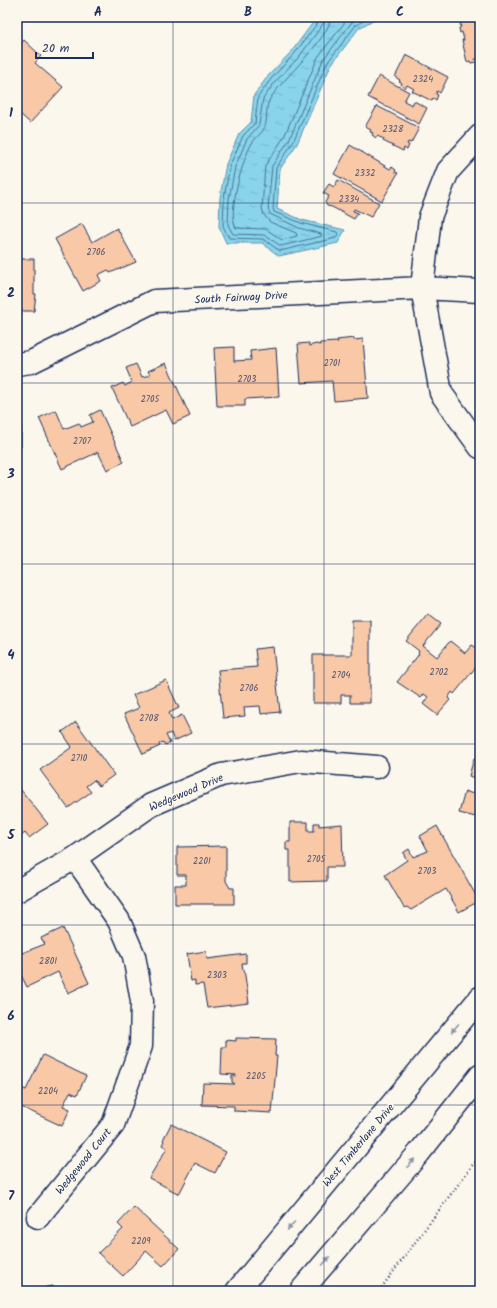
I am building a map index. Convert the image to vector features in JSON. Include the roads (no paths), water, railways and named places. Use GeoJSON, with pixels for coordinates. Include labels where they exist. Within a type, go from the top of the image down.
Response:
{"type":"FeatureCollection","features":[{"type":"Feature","properties":{"kind":"street"},"geometry":{"type":"LineString","coordinates":[[480,136],[448,171],[430,217],[422,288],[441,393],[480,447]]}},
{"type":"Feature","properties":{"kind":"street","name":"South Fairway Drive"},"geometry":{"type":"LineString","coordinates":[[17,364],[31,362],[154,300],[422,288],[480,291]]}},
{"type":"Feature","properties":{"kind":"street","name":"Wedgewood Drive"},"geometry":{"type":"LineString","coordinates":[[17,891],[75,858],[151,805],[221,775],[301,761],[377,767]]}},
{"type":"Feature","properties":{"kind":"street","name":"Wedgewood Court"},"geometry":{"type":"LineString","coordinates":[[38,1217],[113,1125],[141,1046],[142,1001],[134,956],[119,921],[75,858]]}},
{"type":"Feature","properties":{"kind":"street","name":"West Timberlane Drive"},"geometry":{"type":"LineString","coordinates":[[237,1291],[480,998]]}},
{"type":"Feature","properties":{"kind":"street"},"geometry":{"type":"LineString","coordinates":[[301,1291],[419,1153],[480,1076]]}},
{"type":"Feature","properties":{"kind":"water"},"geometry":{"type":"Polygon","coordinates":[[[317,17],[378,17],[359,28],[331,65],[297,144],[280,169],[277,209],[302,220],[345,230],[338,243],[279,256],[262,243],[226,243],[219,227],[220,197],[226,164],[239,134],[251,122],[254,95],[268,76],[292,51],[317,17]]]}}]}
